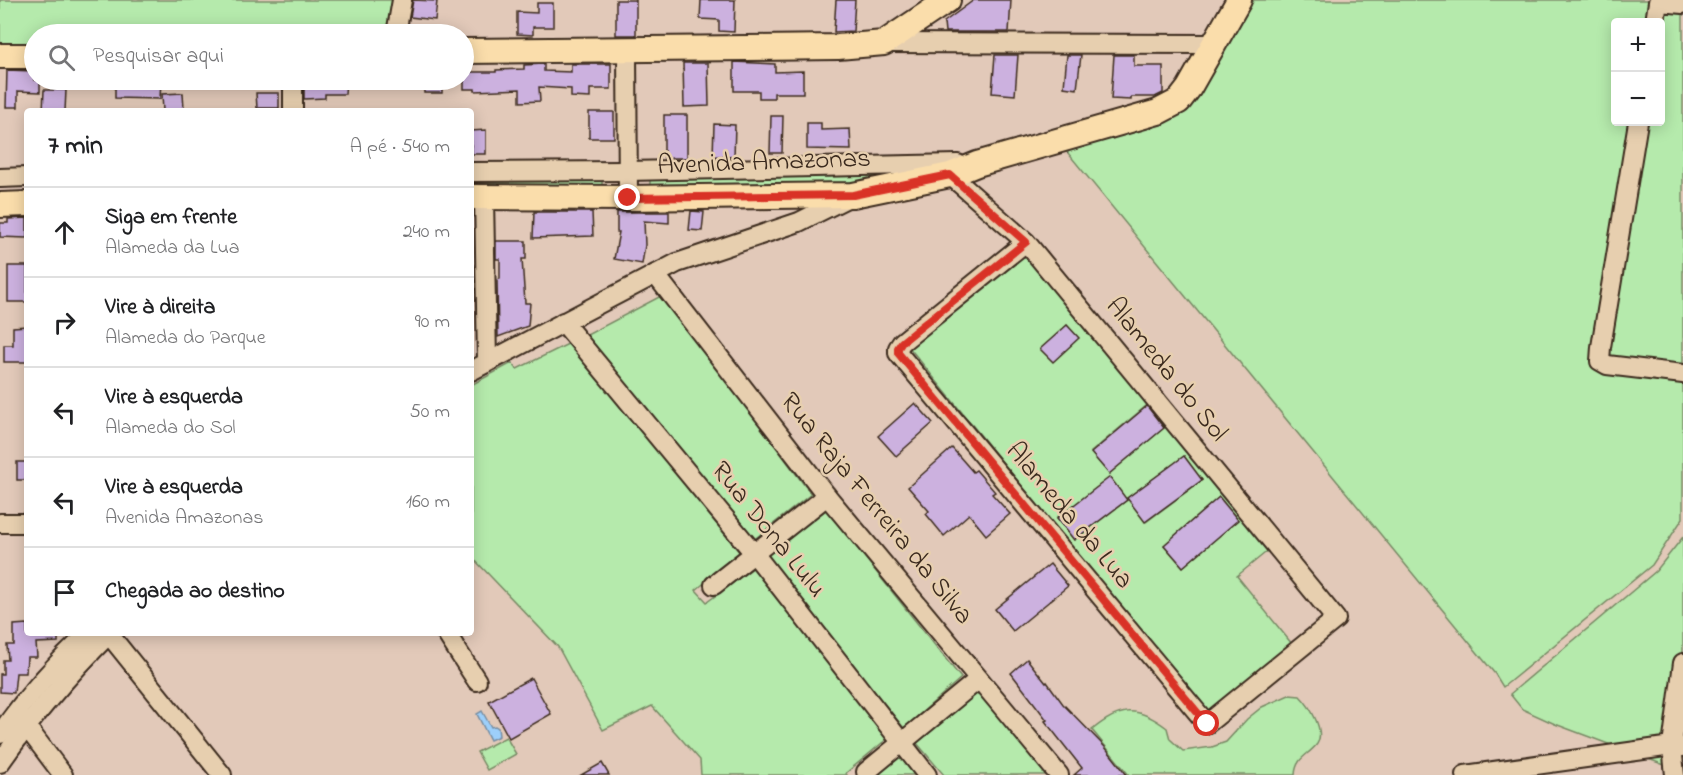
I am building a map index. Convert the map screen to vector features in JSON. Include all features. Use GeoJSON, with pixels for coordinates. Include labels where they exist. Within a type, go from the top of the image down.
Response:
{"type":"FeatureCollection","features":[{"type":"Feature","properties":{"kind":"main road"},"geometry":{"type":"LineString","coordinates":[[474,51],[838,47],[884,43],[948,0]]}},
{"type":"Feature","properties":{"kind":"main road"},"geometry":{"type":"LineString","coordinates":[[948,169],[977,164],[1158,112],[1179,101],[1216,44],[1239,0]]}},
{"type":"Feature","properties":{"kind":"main road"},"geometry":{"type":"LineString","coordinates":[[0,56],[24,56]]}},
{"type":"Feature","properties":{"kind":"main road","name":"Avenida Amazonas"},"geometry":{"type":"LineString","coordinates":[[478,197],[853,195],[948,169]]}},
{"type":"Feature","properties":{"kind":"main road"},"geometry":{"type":"LineString","coordinates":[[0,205],[24,204]]}},
{"type":"Feature","properties":{"kind":"street"},"geometry":{"type":"LineString","coordinates":[[398,24],[402,0]]}},
{"type":"Feature","properties":{"kind":"street"},"geometry":{"type":"LineString","coordinates":[[1656,18],[1658,2],[1683,4]]}},
{"type":"Feature","properties":{"kind":"street"},"geometry":{"type":"LineString","coordinates":[[884,43],[1216,44]]}},
{"type":"Feature","properties":{"kind":"street"},"geometry":{"type":"LineString","coordinates":[[627,50],[628,198]]}},
{"type":"Feature","properties":{"kind":"street"},"geometry":{"type":"LineString","coordinates":[[293,90],[293,108]]}},
{"type":"Feature","properties":{"kind":"street"},"geometry":{"type":"LineString","coordinates":[[1637,126],[1600,361],[1607,365],[1683,374]]}},
{"type":"Feature","properties":{"kind":"street","name":"Avenida Amazonas"},"geometry":{"type":"LineString","coordinates":[[474,172],[948,169]]}},
{"type":"Feature","properties":{"kind":"street","name":"Alameda do Sol"},"geometry":{"type":"LineString","coordinates":[[948,169],[1026,242],[1336,619],[1207,724]]}},
{"type":"Feature","properties":{"kind":"street"},"geometry":{"type":"LineString","coordinates":[[0,178],[24,177]]}},
{"type":"Feature","properties":{"kind":"street"},"geometry":{"type":"LineString","coordinates":[[474,368],[677,262],[800,222],[853,195]]}},
{"type":"Feature","properties":{"kind":"street"},"geometry":{"type":"LineString","coordinates":[[478,197],[487,361]]}},
{"type":"Feature","properties":{"kind":"street","name":"Alameda da Lua"},"geometry":{"type":"LineString","coordinates":[[1026,242],[902,342],[898,353],[1207,724]]}},
{"type":"Feature","properties":{"kind":"street","name":"Rua Raja Ferreira da Silva"},"geometry":{"type":"LineString","coordinates":[[655,274],[827,496],[1059,775]]}},
{"type":"Feature","properties":{"kind":"street","name":"Rua Dona Lulu"},"geometry":{"type":"LineString","coordinates":[[563,322],[753,552],[927,775]]}},
{"type":"Feature","properties":{"kind":"street"},"geometry":{"type":"LineString","coordinates":[[714,585],[827,496]]}},
{"type":"Feature","properties":{"kind":"street"},"geometry":{"type":"LineString","coordinates":[[0,523],[24,523]]}},
{"type":"Feature","properties":{"kind":"street"},"geometry":{"type":"LineString","coordinates":[[64,636],[64,655]]}},
{"type":"Feature","properties":{"kind":"street"},"geometry":{"type":"LineString","coordinates":[[0,763],[20,719],[64,655],[86,636]]}},
{"type":"Feature","properties":{"kind":"street"},"geometry":{"type":"LineString","coordinates":[[0,734],[20,719],[107,636]]}},
{"type":"Feature","properties":{"kind":"street"},"geometry":{"type":"LineString","coordinates":[[111,636],[222,775]]}},
{"type":"Feature","properties":{"kind":"street"},"geometry":{"type":"LineString","coordinates":[[448,636],[477,681]]}},
{"type":"Feature","properties":{"kind":"street"},"geometry":{"type":"LineString","coordinates":[[1675,775],[1683,663]]}},
{"type":"Feature","properties":{"kind":"street"},"geometry":{"type":"LineString","coordinates":[[866,772],[980,680]]}},
{"type":"Feature","properties":{"kind":"street"},"geometry":{"type":"LineString","coordinates":[[20,719],[63,775]]}},
{"type":"Feature","properties":{"kind":"street"},"geometry":{"type":"LineString","coordinates":[[1466,775],[1678,746]]}},
{"type":"Feature","properties":{"kind":"green space"},"geometry":{"type":"Polygon","coordinates":[[[0,0],[395,0],[391,24],[24,24],[24,47],[0,48],[0,0]]]}},
{"type":"Feature","properties":{"kind":"green space"},"geometry":{"type":"Polygon","coordinates":[[[1254,0],[1683,0],[1683,518],[1652,565],[1503,687],[1495,674],[1063,147],[1169,118],[1192,105],[1254,0]]]}},
{"type":"Feature","properties":{"kind":"green space"},"geometry":{"type":"Polygon","coordinates":[[[894,174],[890,180],[834,188],[650,190],[650,177],[894,174]]]}},
{"type":"Feature","properties":{"kind":"green space"},"geometry":{"type":"Polygon","coordinates":[[[602,175],[602,191],[474,193],[474,178],[602,175]]]}},
{"type":"Feature","properties":{"kind":"green space"},"geometry":{"type":"Polygon","coordinates":[[[1026,249],[1270,549],[1237,576],[1292,644],[1207,714],[908,346],[1026,249]],[[1067,325],[1041,349],[1078,338],[1067,325]],[[1146,406],[1091,452],[1109,474],[1164,428],[1146,406]],[[1184,456],[1128,498],[1146,522],[1202,480],[1184,456]],[[1219,497],[1164,545],[1183,567],[1238,520],[1219,497]],[[1127,500],[1057,518],[1074,540],[1127,500]]]}},
{"type":"Feature","properties":{"kind":"green space"},"geometry":{"type":"Polygon","coordinates":[[[663,295],[811,494],[752,541],[585,336],[663,295]]]}},
{"type":"Feature","properties":{"kind":"green space"},"geometry":{"type":"Polygon","coordinates":[[[570,343],[740,553],[696,590],[707,602],[753,568],[888,738],[846,773],[847,775],[701,775],[700,760],[652,706],[603,730],[558,647],[474,559],[474,383],[512,363],[517,369],[570,343]]]}},
{"type":"Feature","properties":{"kind":"green space"},"geometry":{"type":"Polygon","coordinates":[[[826,509],[961,678],[904,728],[763,556],[826,509]]]}},
{"type":"Feature","properties":{"kind":"green space"},"geometry":{"type":"Polygon","coordinates":[[[1683,537],[1683,772],[1555,724],[1522,709],[1510,694],[1656,571],[1683,537]]]}},
{"type":"Feature","properties":{"kind":"green space"},"geometry":{"type":"Polygon","coordinates":[[[978,691],[1046,775],[944,775],[916,742],[978,691]]]}},
{"type":"Feature","properties":{"kind":"green space"},"geometry":{"type":"Polygon","coordinates":[[[1289,695],[1300,696],[1304,700],[1315,718],[1319,732],[1317,744],[1300,760],[1295,775],[1129,775],[1092,730],[1120,713],[1137,712],[1147,715],[1167,728],[1170,739],[1183,751],[1212,747],[1226,742],[1247,719],[1262,707],[1289,695]]]}},
{"type":"Feature","properties":{"kind":"green space"},"geometry":{"type":"Polygon","coordinates":[[[506,737],[516,754],[487,770],[477,752],[506,737]]]}},
{"type":"Feature","properties":{"kind":"green space"},"geometry":{"type":"Polygon","coordinates":[[[904,753],[922,775],[874,775],[904,753]]]}},
{"type":"Feature","properties":{"kind":"water"},"geometry":{"type":"Polygon","coordinates":[[[482,711],[491,727],[498,728],[499,736],[490,740],[477,714],[482,711]]]}},
{"type":"Feature","properties":{"kind":"building"},"geometry":{"type":"Polygon","coordinates":[[[413,0],[437,1],[435,20],[410,17],[413,0]]]}},
{"type":"Feature","properties":{"kind":"building"},"geometry":{"type":"Polygon","coordinates":[[[616,0],[636,0],[636,35],[616,35],[616,0]]]}},
{"type":"Feature","properties":{"kind":"building"},"geometry":{"type":"Polygon","coordinates":[[[701,0],[735,0],[734,32],[719,31],[719,20],[700,19],[701,0]]]}},
{"type":"Feature","properties":{"kind":"building"},"geometry":{"type":"Polygon","coordinates":[[[836,0],[855,0],[853,31],[834,32],[836,0]]]}},
{"type":"Feature","properties":{"kind":"building"},"geometry":{"type":"Polygon","coordinates":[[[974,0],[1011,0],[1009,32],[945,32],[944,22],[974,0]]]}},
{"type":"Feature","properties":{"kind":"building"},"geometry":{"type":"Polygon","coordinates":[[[537,3],[553,3],[553,27],[533,27],[533,35],[517,34],[517,12],[537,13],[537,3]]]}},
{"type":"Feature","properties":{"kind":"building"},"geometry":{"type":"Polygon","coordinates":[[[995,55],[1018,55],[1015,95],[992,93],[995,55]]]}},
{"type":"Feature","properties":{"kind":"building"},"geometry":{"type":"Polygon","coordinates":[[[1067,55],[1081,55],[1077,89],[1064,87],[1067,55]]]}},
{"type":"Feature","properties":{"kind":"building"},"geometry":{"type":"Polygon","coordinates":[[[1114,55],[1134,55],[1134,66],[1163,66],[1163,93],[1155,97],[1131,97],[1131,100],[1111,99],[1114,55]]]}},
{"type":"Feature","properties":{"kind":"building"},"geometry":{"type":"Polygon","coordinates":[[[734,62],[775,64],[775,72],[803,71],[803,93],[774,93],[774,98],[759,98],[759,91],[734,91],[734,62]]]}},
{"type":"Feature","properties":{"kind":"building"},"geometry":{"type":"Polygon","coordinates":[[[683,63],[708,63],[709,106],[684,107],[683,63]]]}},
{"type":"Feature","properties":{"kind":"building"},"geometry":{"type":"Polygon","coordinates":[[[544,64],[544,71],[571,72],[571,64],[611,64],[611,89],[590,89],[590,98],[571,97],[571,89],[539,87],[540,101],[520,102],[520,89],[475,91],[474,72],[524,69],[524,65],[544,64]]]}},
{"type":"Feature","properties":{"kind":"building"},"geometry":{"type":"Polygon","coordinates":[[[7,70],[24,71],[24,90],[40,90],[40,92],[18,91],[18,107],[6,107],[7,70]]]}},
{"type":"Feature","properties":{"kind":"building"},"geometry":{"type":"Polygon","coordinates":[[[44,90],[66,90],[65,108],[43,108],[44,90]]]}},
{"type":"Feature","properties":{"kind":"building"},"geometry":{"type":"Polygon","coordinates":[[[115,90],[160,90],[160,99],[115,98],[115,90]]]}},
{"type":"Feature","properties":{"kind":"building"},"geometry":{"type":"Polygon","coordinates":[[[304,90],[345,90],[345,94],[325,94],[325,98],[304,99],[304,90]]]}},
{"type":"Feature","properties":{"kind":"building"},"geometry":{"type":"Polygon","coordinates":[[[424,90],[442,90],[442,93],[424,93],[424,90]]]}},
{"type":"Feature","properties":{"kind":"building"},"geometry":{"type":"Polygon","coordinates":[[[183,93],[184,108],[163,108],[162,94],[183,93]]]}},
{"type":"Feature","properties":{"kind":"building"},"geometry":{"type":"Polygon","coordinates":[[[256,93],[279,93],[279,108],[257,108],[256,93]]]}},
{"type":"Feature","properties":{"kind":"building"},"geometry":{"type":"Polygon","coordinates":[[[589,112],[614,112],[614,138],[589,138],[589,112]]]}},
{"type":"Feature","properties":{"kind":"building"},"geometry":{"type":"Polygon","coordinates":[[[664,115],[687,115],[687,158],[664,158],[664,115]]]}},
{"type":"Feature","properties":{"kind":"building"},"geometry":{"type":"Polygon","coordinates":[[[771,116],[783,116],[782,153],[770,153],[771,116]]]}},
{"type":"Feature","properties":{"kind":"building"},"geometry":{"type":"Polygon","coordinates":[[[807,123],[821,123],[821,130],[850,129],[851,150],[807,149],[807,123]]]}},
{"type":"Feature","properties":{"kind":"building"},"geometry":{"type":"Polygon","coordinates":[[[714,124],[735,125],[734,157],[713,156],[714,124]]]}},
{"type":"Feature","properties":{"kind":"building"},"geometry":{"type":"Polygon","coordinates":[[[486,130],[486,154],[474,154],[474,131],[486,130]]]}},
{"type":"Feature","properties":{"kind":"building"},"geometry":{"type":"Polygon","coordinates":[[[691,211],[704,212],[702,231],[689,230],[691,211]]]}},
{"type":"Feature","properties":{"kind":"building"},"geometry":{"type":"Polygon","coordinates":[[[534,212],[592,212],[593,236],[533,238],[534,212]]]}},
{"type":"Feature","properties":{"kind":"building"},"geometry":{"type":"Polygon","coordinates":[[[617,212],[669,212],[669,223],[644,221],[645,245],[642,264],[614,259],[619,232],[617,232],[617,212]]]}},
{"type":"Feature","properties":{"kind":"building"},"geometry":{"type":"Polygon","coordinates":[[[24,218],[24,238],[0,237],[0,223],[8,223],[8,219],[24,218]]]}},
{"type":"Feature","properties":{"kind":"building"},"geometry":{"type":"Polygon","coordinates":[[[496,241],[526,241],[526,259],[522,259],[525,303],[530,303],[528,326],[498,337],[497,280],[500,279],[500,259],[496,259],[496,241]]]}},
{"type":"Feature","properties":{"kind":"building"},"geometry":{"type":"Polygon","coordinates":[[[8,266],[24,266],[24,302],[8,302],[8,266]]]}},
{"type":"Feature","properties":{"kind":"building"},"geometry":{"type":"Polygon","coordinates":[[[1067,325],[1079,338],[1053,362],[1040,349],[1067,325]]]}},
{"type":"Feature","properties":{"kind":"building"},"geometry":{"type":"Polygon","coordinates":[[[24,326],[24,362],[4,362],[4,345],[13,345],[13,327],[24,326]]]}},
{"type":"Feature","properties":{"kind":"building"},"geometry":{"type":"Polygon","coordinates":[[[915,403],[933,423],[896,456],[878,436],[915,403]]]}},
{"type":"Feature","properties":{"kind":"building"},"geometry":{"type":"Polygon","coordinates":[[[1147,406],[1164,428],[1109,474],[1091,453],[1147,406]]]}},
{"type":"Feature","properties":{"kind":"building"},"geometry":{"type":"Polygon","coordinates":[[[952,448],[973,472],[976,470],[995,492],[992,494],[1010,514],[986,535],[969,514],[944,536],[926,514],[929,511],[908,487],[952,448]]]}},
{"type":"Feature","properties":{"kind":"building"},"geometry":{"type":"Polygon","coordinates":[[[1184,456],[1202,480],[1145,522],[1127,498],[1184,456]]]}},
{"type":"Feature","properties":{"kind":"building"},"geometry":{"type":"Polygon","coordinates":[[[17,462],[24,462],[24,480],[17,480],[17,462]]]}},
{"type":"Feature","properties":{"kind":"building"},"geometry":{"type":"Polygon","coordinates":[[[1110,477],[1127,500],[1074,540],[1057,518],[1110,477]]]}},
{"type":"Feature","properties":{"kind":"building"},"geometry":{"type":"Polygon","coordinates":[[[1219,497],[1238,520],[1183,567],[1164,545],[1219,497]]]}},
{"type":"Feature","properties":{"kind":"building"},"geometry":{"type":"Polygon","coordinates":[[[1050,564],[1068,586],[1013,631],[995,609],[1050,564]]]}},
{"type":"Feature","properties":{"kind":"building"},"geometry":{"type":"Polygon","coordinates":[[[24,624],[24,636],[58,636],[58,642],[36,643],[37,657],[27,657],[26,673],[16,673],[14,693],[0,692],[3,660],[8,660],[7,645],[14,645],[14,625],[24,624]]]}},
{"type":"Feature","properties":{"kind":"building"},"geometry":{"type":"Polygon","coordinates":[[[1027,659],[1063,704],[1105,747],[1127,775],[1074,775],[1082,768],[1011,673],[1027,659]]]}},
{"type":"Feature","properties":{"kind":"building"},"geometry":{"type":"Polygon","coordinates":[[[531,678],[551,714],[509,738],[489,701],[531,678]]]}},
{"type":"Feature","properties":{"kind":"building"},"geometry":{"type":"Polygon","coordinates":[[[602,763],[609,775],[581,775],[602,763]]]}},
{"type":"Feature","properties":{"kind":"route"},"geometry":{"type":"LineString","coordinates":[[628,198],[853,195],[950,175],[1026,242],[902,342],[898,353],[1207,724]]}}]}
